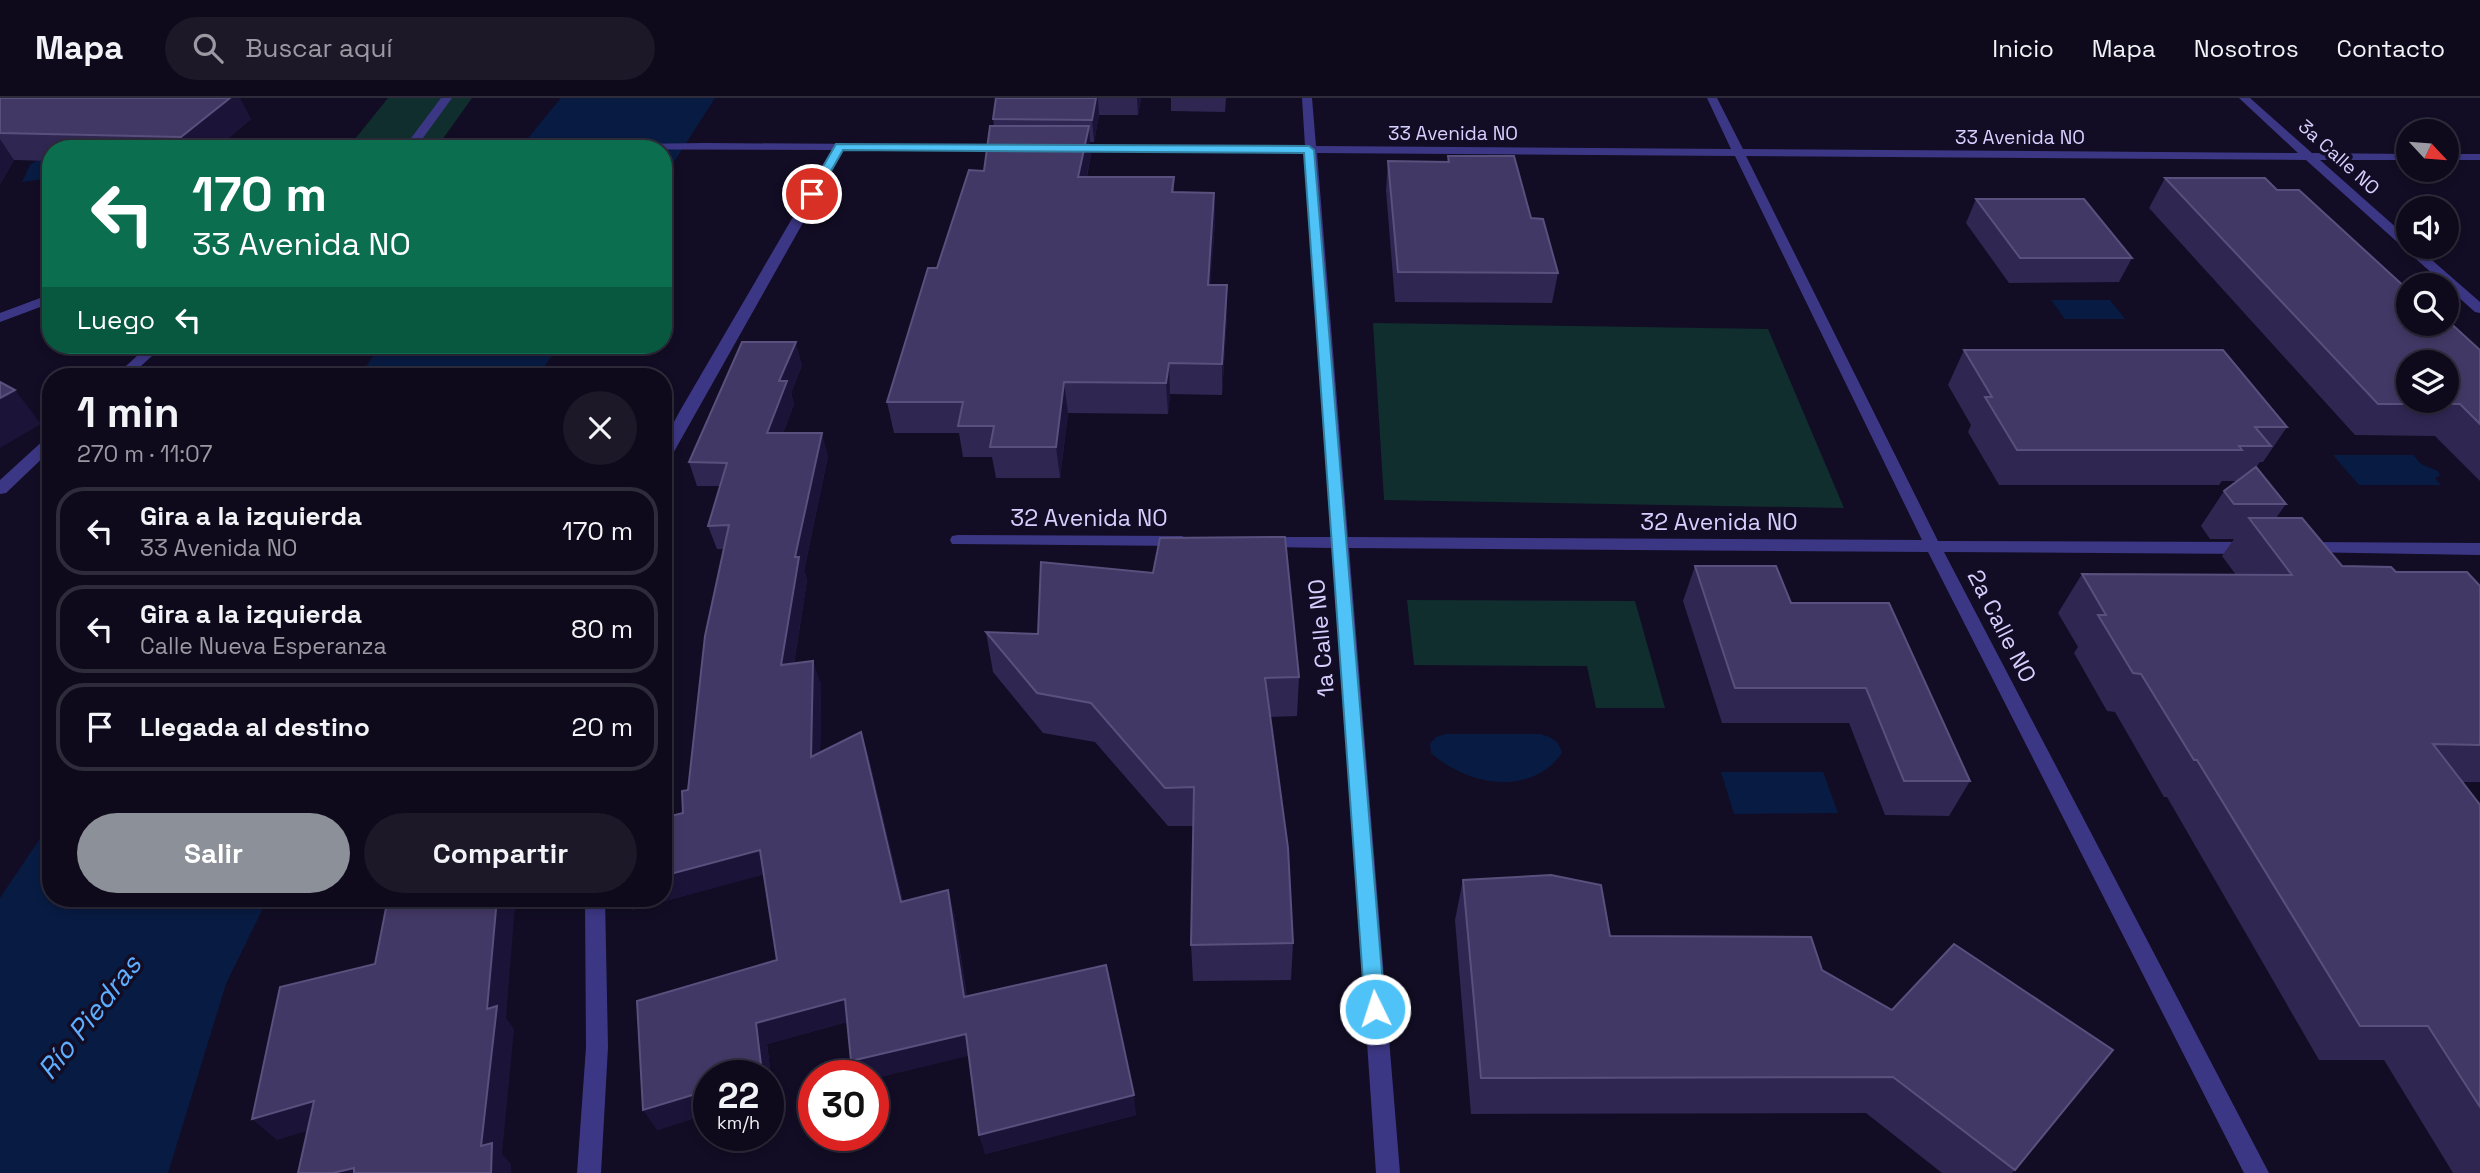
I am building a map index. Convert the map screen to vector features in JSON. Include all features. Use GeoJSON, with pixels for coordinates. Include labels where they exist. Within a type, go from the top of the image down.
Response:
{"type":"FeatureCollection","features":[{"type":"Feature","properties":{"kind":"street"},"geometry":{"type":"LineString","coordinates":[[416,140],[447,98]]}},
{"type":"Feature","properties":{"kind":"street","name":"1a Calle NO"},"geometry":{"type":"LineString","coordinates":[[1307,98],[1338,542],[1388,1173]]}},
{"type":"Feature","properties":{"kind":"street","name":"2a Calle NO"},"geometry":{"type":"LineString","coordinates":[[1712,98],[1933,546],[2257,1173]]}},
{"type":"Feature","properties":{"kind":"street","name":"3a Calle NO"},"geometry":{"type":"LineString","coordinates":[[2245,98],[2396,234]]}},
{"type":"Feature","properties":{"kind":"street"},"geometry":{"type":"LineString","coordinates":[[672,146],[1019,148]]}},
{"type":"Feature","properties":{"kind":"street"},"geometry":{"type":"LineString","coordinates":[[672,440],[840,147]]}},
{"type":"Feature","properties":{"kind":"street","name":"33 Avenida NO"},"geometry":{"type":"LineString","coordinates":[[1061,148],[2396,157]]}},
{"type":"Feature","properties":{"kind":"street"},"geometry":{"type":"LineString","coordinates":[[2459,157],[2480,157]]}},
{"type":"Feature","properties":{"kind":"street","name":"3a Calle NO"},"geometry":{"type":"LineString","coordinates":[[2424,259],[2480,309]]}},
{"type":"Feature","properties":{"kind":"street"},"geometry":{"type":"LineString","coordinates":[[0,318],[42,302]]}},
{"type":"Feature","properties":{"kind":"street"},"geometry":{"type":"LineString","coordinates":[[131,368],[147,354]]}},
{"type":"Feature","properties":{"kind":"street"},"geometry":{"type":"LineString","coordinates":[[0,489],[42,449]]}},
{"type":"Feature","properties":{"kind":"street","name":"32 Avenida NO"},"geometry":{"type":"LineString","coordinates":[[958,540],[1202,541]]}},
{"type":"Feature","properties":{"kind":"street","name":"32 Avenida NO"},"geometry":{"type":"LineString","coordinates":[[1243,542],[2261,548]]}},
{"type":"Feature","properties":{"kind":"street"},"geometry":{"type":"LineString","coordinates":[[2289,548],[2480,549]]}},
{"type":"Feature","properties":{"kind":"street"},"geometry":{"type":"LineString","coordinates":[[589,1173],[597,1047],[594,907]]}},
{"type":"Feature","properties":{"kind":"green space"},"geometry":{"type":"Polygon","coordinates":[[[388,98],[472,98],[442,140],[354,140],[388,98]]]}},
{"type":"Feature","properties":{"kind":"green space"},"geometry":{"type":"Polygon","coordinates":[[[1373,323],[1768,329],[1844,508],[1384,500],[1373,323]]]}},
{"type":"Feature","properties":{"kind":"green space"},"geometry":{"type":"Polygon","coordinates":[[[1407,600],[1635,601],[1665,708],[1596,708],[1587,666],[1414,665],[1407,600]]]}},
{"type":"Feature","properties":{"kind":"water"},"geometry":{"type":"Polygon","coordinates":[[[561,98],[715,98],[672,165],[672,140],[526,140],[561,98]]]}},
{"type":"Feature","properties":{"kind":"water"},"geometry":{"type":"Polygon","coordinates":[[[42,157],[42,179],[22,182],[30,165],[42,157]]]}},
{"type":"Feature","properties":{"kind":"water"},"geometry":{"type":"Polygon","coordinates":[[[2051,300],[2110,300],[2125,319],[2065,319],[2051,300]]]}},
{"type":"Feature","properties":{"kind":"water"},"geometry":{"type":"Polygon","coordinates":[[[375,354],[552,354],[544,368],[365,368],[375,354]]]}},
{"type":"Feature","properties":{"kind":"water"},"geometry":{"type":"Polygon","coordinates":[[[2333,455],[2413,455],[2421,464],[2438,471],[2440,476],[2435,478],[2441,485],[2359,485],[2333,455]]]}},
{"type":"Feature","properties":{"kind":"water"},"geometry":{"type":"Polygon","coordinates":[[[1446,734],[1540,734],[1554,740],[1562,753],[1549,767],[1533,776],[1498,782],[1462,773],[1431,753],[1430,744],[1436,737],[1446,734]]]}},
{"type":"Feature","properties":{"kind":"water"},"geometry":{"type":"Polygon","coordinates":[[[1721,772],[1823,772],[1838,813],[1734,814],[1721,772]]]}},
{"type":"Feature","properties":{"kind":"water","name":"Río Piedras"},"geometry":{"type":"Polygon","coordinates":[[[42,835],[42,907],[264,907],[226,984],[168,1173],[0,1173],[0,898],[42,835]]]}},
{"type":"Feature","properties":{"kind":"building"},"geometry":{"type":"Polygon","coordinates":[[[0,98],[230,98],[181,137],[0,133],[0,98]]]}},
{"type":"Feature","properties":{"kind":"building"},"geometry":{"type":"Polygon","coordinates":[[[996,98],[1096,98],[1092,120],[993,119],[996,98]]]}},
{"type":"Feature","properties":{"kind":"building"},"geometry":{"type":"Polygon","coordinates":[[[990,126],[1089,126],[1078,177],[1174,177],[1172,192],[1214,193],[1208,285],[1227,285],[1222,364],[1169,363],[1166,383],[1064,382],[1056,447],[990,447],[994,426],[958,426],[963,402],[887,402],[928,268],[937,268],[969,170],[984,171],[990,126]]]}},
{"type":"Feature","properties":{"kind":"building"},"geometry":{"type":"Polygon","coordinates":[[[1448,156],[1514,156],[1531,218],[1543,219],[1558,273],[1398,272],[1388,161],[1449,162],[1448,156]]]}},
{"type":"Feature","properties":{"kind":"building"},"geometry":{"type":"Polygon","coordinates":[[[2165,178],[2265,178],[2277,190],[2299,190],[2396,279],[2396,336],[2459,336],[2459,331],[2480,350],[2480,424],[2459,404],[2459,350],[2396,350],[2396,404],[2378,404],[2165,178]]]}},
{"type":"Feature","properties":{"kind":"building"},"geometry":{"type":"Polygon","coordinates":[[[1976,199],[2084,199],[2132,258],[2020,258],[1976,199]]]}},
{"type":"Feature","properties":{"kind":"building"},"geometry":{"type":"Polygon","coordinates":[[[742,342],[796,342],[779,381],[787,381],[767,433],[822,433],[795,557],[799,557],[781,665],[813,661],[811,757],[861,732],[901,902],[948,890],[964,997],[1106,965],[1134,1095],[979,1135],[966,1034],[851,1060],[845,999],[756,1023],[760,1060],[693,1060],[693,1095],[643,1110],[637,1001],[777,960],[760,850],[672,874],[672,816],[683,813],[682,791],[688,790],[705,636],[729,525],[708,526],[727,463],[689,462],[742,342]]]}},
{"type":"Feature","properties":{"kind":"building"},"geometry":{"type":"Polygon","coordinates":[[[1964,350],[2223,350],[2287,427],[2255,427],[2271,446],[2239,446],[2242,450],[2017,450],[1985,397],[1992,397],[1964,350]]]}},
{"type":"Feature","properties":{"kind":"building"},"geometry":{"type":"Polygon","coordinates":[[[0,382],[15,390],[0,398],[0,382]]]}},
{"type":"Feature","properties":{"kind":"building"},"geometry":{"type":"Polygon","coordinates":[[[2256,467],[2286,504],[2234,504],[2224,491],[2256,467]]]}},
{"type":"Feature","properties":{"kind":"building"},"geometry":{"type":"Polygon","coordinates":[[[2249,518],[2302,518],[2342,566],[2391,567],[2396,572],[2467,572],[2480,586],[2480,745],[2433,744],[2480,805],[2480,1107],[2428,1026],[2360,1026],[2197,760],[2194,760],[2141,674],[2133,673],[2098,615],[2106,615],[2082,574],[2292,575],[2249,518]]]}},
{"type":"Feature","properties":{"kind":"building"},"geometry":{"type":"Polygon","coordinates":[[[1285,537],[1299,677],[1265,678],[1288,848],[1293,943],[1191,945],[1194,787],[1165,788],[1091,703],[1037,693],[986,632],[1038,634],[1041,562],[1153,573],[1160,538],[1285,537]]]}},
{"type":"Feature","properties":{"kind":"building"},"geometry":{"type":"Polygon","coordinates":[[[1695,566],[1776,566],[1791,603],[1889,603],[1970,781],[1904,781],[1866,688],[1735,688],[1695,566]]]}},
{"type":"Feature","properties":{"kind":"building"},"geometry":{"type":"Polygon","coordinates":[[[1551,875],[1601,885],[1610,936],[1811,937],[1822,970],[1892,1010],[1954,944],[2113,1050],[2015,1170],[1893,1077],[1481,1078],[1463,880],[1551,875]]]}},
{"type":"Feature","properties":{"kind":"building"},"geometry":{"type":"Polygon","coordinates":[[[386,907],[496,907],[487,1009],[497,1006],[481,1146],[492,1143],[491,1173],[354,1173],[354,1168],[333,1173],[298,1173],[314,1101],[252,1119],[280,987],[375,964],[386,907]]]}},
{"type":"Feature","properties":{"kind":"route"},"geometry":{"type":"LineString","coordinates":[[812,194],[840,147],[1309,150],[1375,1009]]}}]}
